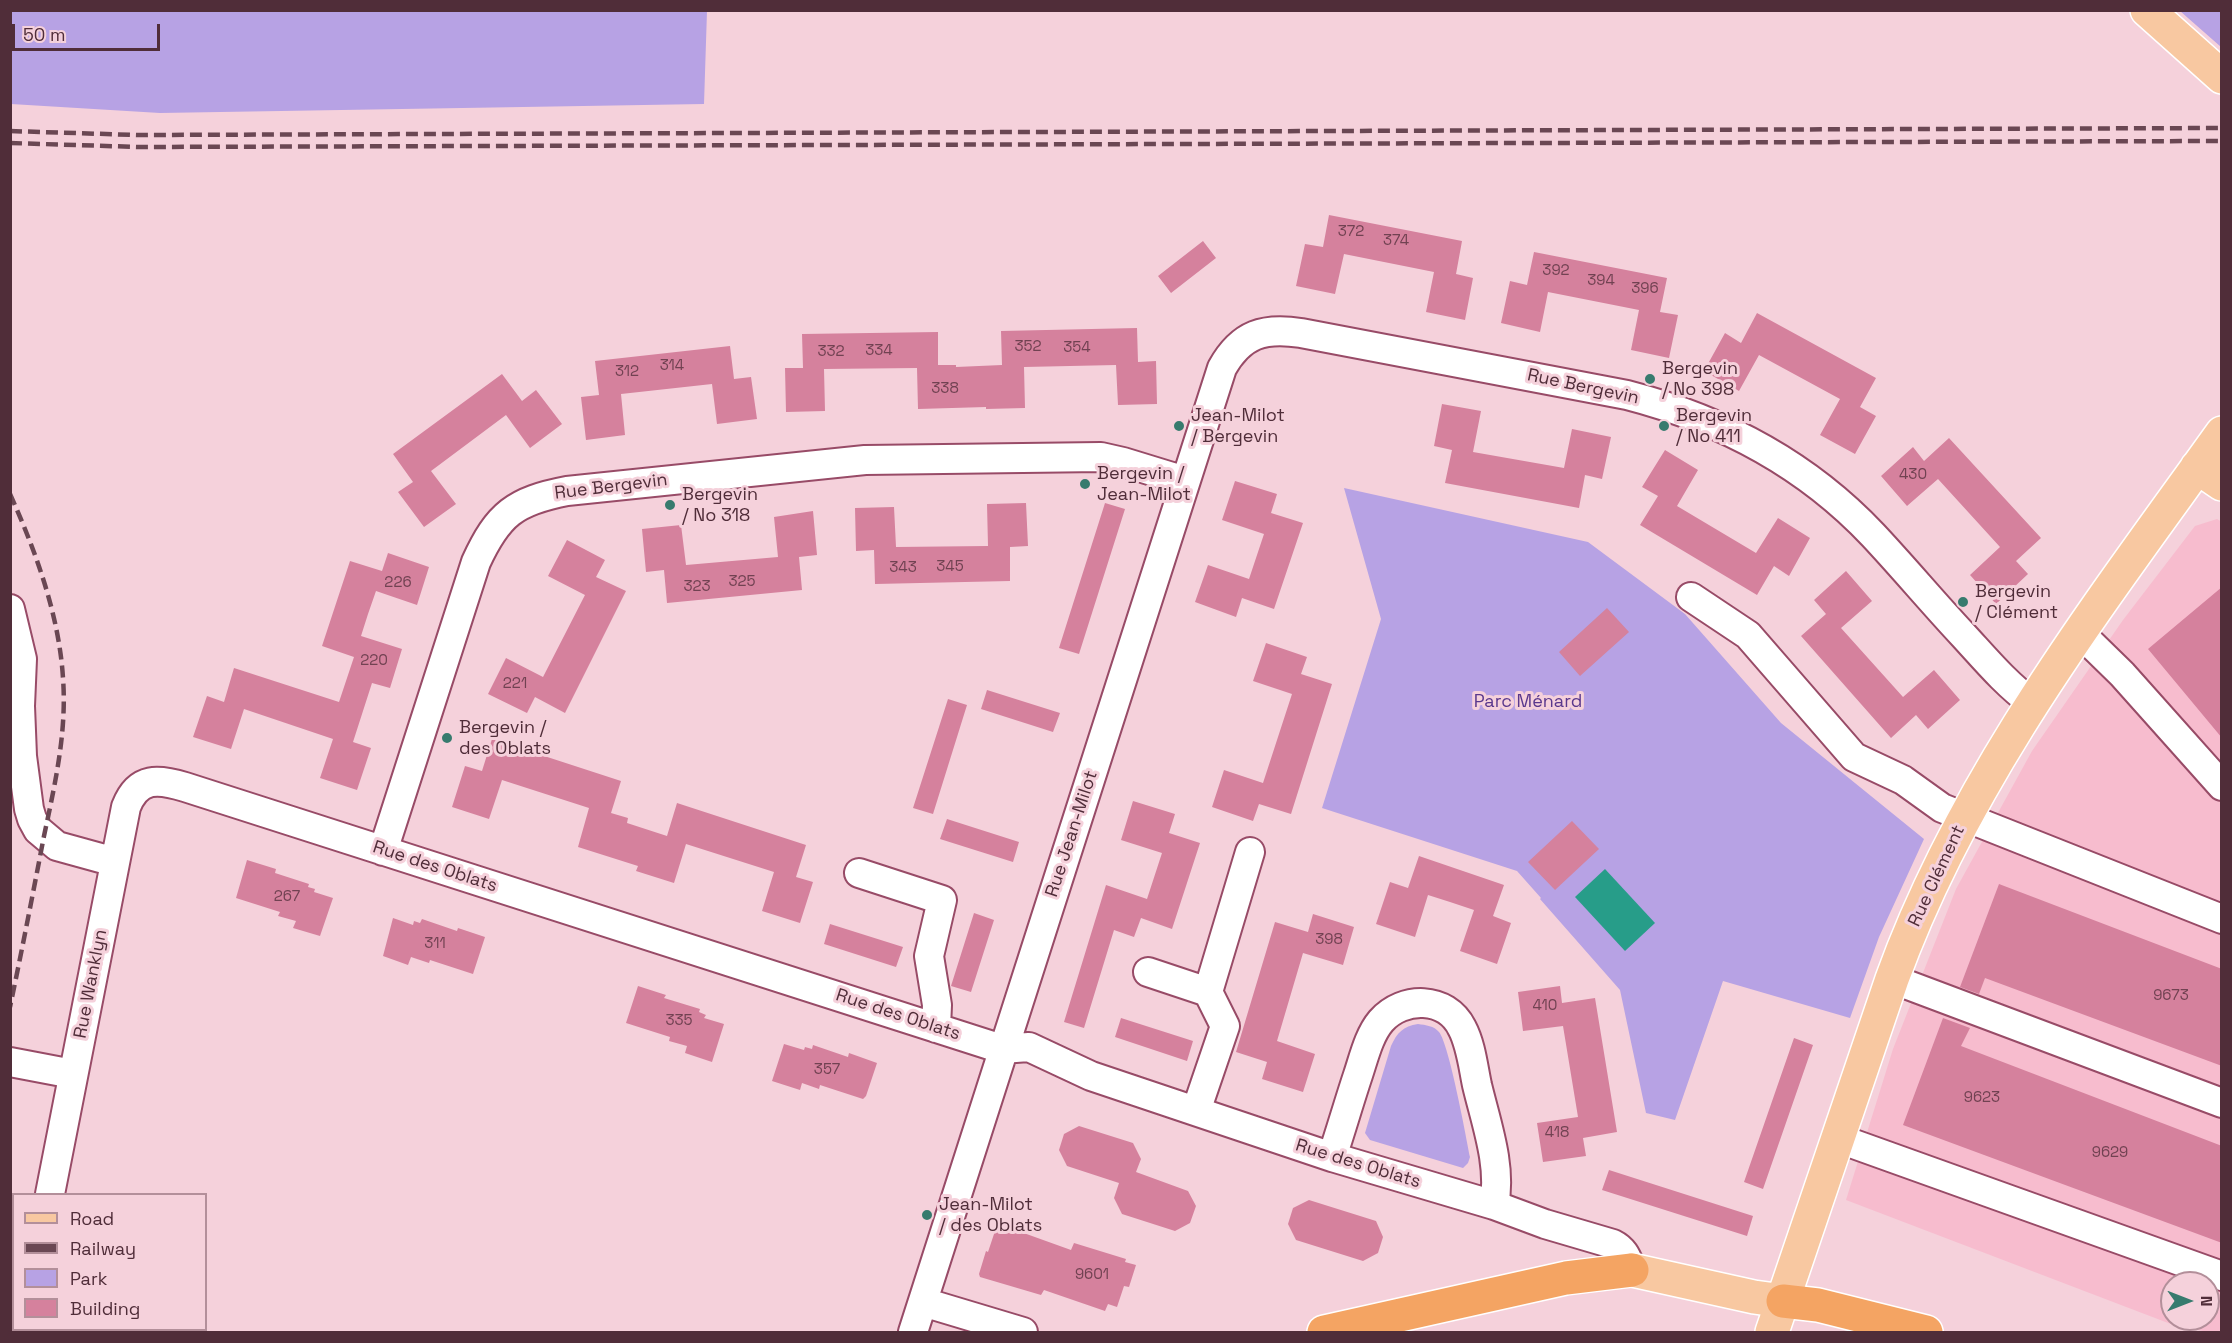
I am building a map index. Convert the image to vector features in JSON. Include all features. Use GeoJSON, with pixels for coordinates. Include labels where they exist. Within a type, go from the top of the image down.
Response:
{"type":"FeatureCollection","features":[{"type":"Feature","properties":{"kind":"highway"},"geometry":{"type":"LineString","coordinates":[[1324,1332],[1566,1278],[1632,1270]]}},
{"type":"Feature","properties":{"kind":"highway"},"geometry":{"type":"LineString","coordinates":[[1783,1301],[1818,1305],[1926,1332]]}},
{"type":"Feature","properties":{"kind":"main road"},"geometry":{"type":"LineString","coordinates":[[2147,10],[2222,77]]}},
{"type":"Feature","properties":{"kind":"main road","name":"Rue Clément"},"geometry":{"type":"LineString","coordinates":[[1772,1332],[1892,979],[1927,893],[1965,816],[2032,703],[2080,633],[2209,475],[2222,433]]}},
{"type":"Feature","properties":{"kind":"main road"},"geometry":{"type":"LineString","coordinates":[[1632,1270],[1754,1297],[1783,1301]]}},
{"type":"Feature","properties":{"kind":"street","name":"Rue Bergevin"},"geometry":{"type":"LineString","coordinates":[[1243,341],[1270,330],[1301,333],[1627,395],[1703,418],[1779,458],[1836,501],[1872,534],[2006,682],[2032,703]]}},
{"type":"Feature","properties":{"kind":"street","name":"Rue Jean-Milot"},"geometry":{"type":"LineString","coordinates":[[913,1332],[1222,368],[1235,348],[1243,341]]}},
{"type":"Feature","properties":{"kind":"street","name":"Rue Bergevin"},"geometry":{"type":"LineString","coordinates":[[383,851],[476,562],[484,543],[502,519],[527,501],[548,494],[579,489],[824,464],[907,459],[1101,457],[1185,481]]}},
{"type":"Feature","properties":{"kind":"street"},"geometry":{"type":"LineString","coordinates":[[1690,597],[1748,635],[1854,757],[1903,780],[1942,808],[2222,919]]}},
{"type":"Feature","properties":{"kind":"street"},"geometry":{"type":"LineString","coordinates":[[10,609],[22,659],[20,706],[22,756],[28,809],[32,819],[38,830],[57,846],[115,862]]}},
{"type":"Feature","properties":{"kind":"street"},"geometry":{"type":"LineString","coordinates":[[2080,633],[2122,674],[2222,786]]}},
{"type":"Feature","properties":{"kind":"street","name":"Rue des Oblats"},"geometry":{"type":"LineString","coordinates":[[147,783],[166,782],[1002,1049],[1029,1047],[1091,1076],[1196,1112],[1332,1157],[1494,1205],[1545,1224],[1613,1244],[1626,1254],[1632,1270]]}},
{"type":"Feature","properties":{"kind":"street","name":"Rue Wanklyn"},"geometry":{"type":"LineString","coordinates":[[50,1193],[128,802],[135,792],[147,783]]}},
{"type":"Feature","properties":{"kind":"street"},"geometry":{"type":"LineString","coordinates":[[1196,1112],[1225,1026],[1208,992],[1250,852]]}},
{"type":"Feature","properties":{"kind":"street"},"geometry":{"type":"LineString","coordinates":[[859,873],[942,900],[930,956],[937,1005],[936,1028]]}},
{"type":"Feature","properties":{"kind":"street"},"geometry":{"type":"LineString","coordinates":[[1148,972],[1208,992]]}},
{"type":"Feature","properties":{"kind":"street"},"geometry":{"type":"LineString","coordinates":[[1892,979],[2222,1104]]}},
{"type":"Feature","properties":{"kind":"street"},"geometry":{"type":"LineString","coordinates":[[1332,1157],[1366,1051],[1379,1023],[1398,1007],[1410,1003],[1431,1003],[1456,1019],[1462,1027],[1469,1048],[1495,1170],[1494,1205]]}},
{"type":"Feature","properties":{"kind":"street"},"geometry":{"type":"LineString","coordinates":[[10,1062],[73,1074]]}},
{"type":"Feature","properties":{"kind":"street"},"geometry":{"type":"LineString","coordinates":[[1837,1138],[2222,1276]]}},
{"type":"Feature","properties":{"kind":"street"},"geometry":{"type":"LineString","coordinates":[[923,1302],[1023,1332]]}},
{"type":"Feature","properties":{"kind":"shaded area"},"geometry":{"type":"Polygon","coordinates":[[[2217,519],[2222,522],[2221,1332],[2204,1331],[2220,1331],[2220,1271],[2160,1271],[2160,1320],[1846,1200],[1893,1049],[1956,889],[2032,751],[2123,620],[2195,526],[2217,519]]]}},
{"type":"Feature","properties":{"kind":"shaded area"},"geometry":{"type":"Polygon","coordinates":[[[1605,869],[1655,923],[1625,951],[1575,897],[1605,869]]]}},
{"type":"Feature","properties":{"kind":"green space"},"geometry":{"type":"Polygon","coordinates":[[[10,11],[707,11],[704,104],[160,113],[11,104],[10,11]]]}},
{"type":"Feature","properties":{"kind":"green space"},"geometry":{"type":"Polygon","coordinates":[[[2180,11],[2221,11],[2221,47],[2180,11]]]}},
{"type":"Feature","properties":{"kind":"green space","name":"Parc Ménard"},"geometry":{"type":"Polygon","coordinates":[[[1344,488],[1588,542],[1685,614],[1781,723],[1924,839],[1879,937],[1850,1018],[1723,981],[1675,1120],[1646,1113],[1620,990],[1517,871],[1322,808],[1381,619],[1344,488]]]}},
{"type":"Feature","properties":{"kind":"green space"},"geometry":{"type":"Polygon","coordinates":[[[1418,1024],[1430,1026],[1439,1032],[1448,1054],[1470,1157],[1463,1168],[1370,1140],[1365,1133],[1391,1046],[1401,1031],[1408,1026],[1418,1024]]]}},
{"type":"Feature","properties":{"kind":"building"},"geometry":{"type":"Polygon","coordinates":[[[1329,215],[1462,241],[1456,274],[1473,278],[1465,320],[1426,312],[1434,272],[1344,254],[1335,294],[1296,286],[1305,244],[1323,247],[1329,215]]]}},
{"type":"Feature","properties":{"kind":"building"},"geometry":{"type":"Polygon","coordinates":[[[1203,241],[1216,258],[1171,293],[1158,276],[1203,241]]]}},
{"type":"Feature","properties":{"kind":"building"},"geometry":{"type":"Polygon","coordinates":[[[1534,252],[1667,278],[1660,312],[1678,315],[1669,358],[1631,350],[1639,310],[1548,292],[1540,332],[1501,323],[1510,281],[1527,285],[1534,252]]]}},
{"type":"Feature","properties":{"kind":"building"},"geometry":{"type":"Polygon","coordinates":[[[1757,313],[1876,378],[1860,407],[1876,416],[1855,454],[1820,435],[1840,399],[1759,355],[1739,391],[1704,371],[1725,333],[1741,343],[1757,313]]]}},
{"type":"Feature","properties":{"kind":"building"},"geometry":{"type":"Polygon","coordinates":[[[1137,328],[1138,362],[1156,361],[1157,404],[1118,405],[1116,365],[1024,367],[1025,408],[986,409],[986,407],[918,409],[917,368],[824,369],[825,411],[786,412],[785,368],[803,368],[802,334],[938,332],[938,365],[956,365],[956,367],[1002,365],[1001,331],[1137,328]]]}},
{"type":"Feature","properties":{"kind":"building"},"geometry":{"type":"Polygon","coordinates":[[[730,346],[734,379],[751,377],[757,419],[717,424],[712,384],[621,394],[625,435],[586,440],[581,397],[599,395],[595,361],[730,346]]]}},
{"type":"Feature","properties":{"kind":"building"},"geometry":{"type":"Polygon","coordinates":[[[502,374],[522,401],[536,390],[562,424],[530,448],[506,415],[431,471],[456,504],[424,527],[398,492],[413,482],[393,454],[502,374]]]}},
{"type":"Feature","properties":{"kind":"building"},"geometry":{"type":"Polygon","coordinates":[[[1442,404],[1481,411],[1473,452],[1564,468],[1572,429],[1611,437],[1602,479],[1585,475],[1579,508],[1445,483],[1452,450],[1434,446],[1442,404]]]}},
{"type":"Feature","properties":{"kind":"building"},"geometry":{"type":"Polygon","coordinates":[[[1949,438],[2041,538],[2016,561],[2028,574],[1996,604],[1970,575],[2000,547],[1938,479],[1907,506],[1881,476],[1913,447],[1924,461],[1949,438]]]}},
{"type":"Feature","properties":{"kind":"building"},"geometry":{"type":"Polygon","coordinates":[[[1665,450],[1698,470],[1677,506],[1756,553],[1778,518],[1810,538],[1789,576],[1774,566],[1757,595],[1640,525],[1658,496],[1642,487],[1665,450]]]}},
{"type":"Feature","properties":{"kind":"building"},"geometry":{"type":"Polygon","coordinates":[[[1235,481],[1277,494],[1271,513],[1303,523],[1274,609],[1242,598],[1236,617],[1195,602],[1208,565],[1249,579],[1264,534],[1222,520],[1235,481]]]}},
{"type":"Feature","properties":{"kind":"building"},"geometry":{"type":"Polygon","coordinates":[[[1026,503],[1028,546],[1010,547],[1010,581],[875,584],[874,550],[856,551],[855,508],[894,507],[896,547],[988,546],[987,504],[1026,503]]]}},
{"type":"Feature","properties":{"kind":"building"},"geometry":{"type":"Polygon","coordinates":[[[1105,503],[1125,509],[1079,654],[1059,648],[1105,503]]]}},
{"type":"Feature","properties":{"kind":"building"},"geometry":{"type":"Polygon","coordinates":[[[813,511],[817,555],[799,557],[802,590],[667,603],[664,570],[646,572],[642,529],[681,525],[686,565],[778,557],[774,517],[813,511]]]}},
{"type":"Feature","properties":{"kind":"building"},"geometry":{"type":"Polygon","coordinates":[[[567,540],[605,560],[596,577],[626,591],[565,713],[535,697],[527,713],[488,694],[506,658],[543,677],[585,595],[548,576],[567,540]]]}},
{"type":"Feature","properties":{"kind":"building"},"geometry":{"type":"Polygon","coordinates":[[[388,553],[429,567],[417,605],[376,591],[368,614],[361,636],[402,649],[390,688],[372,683],[353,742],[371,748],[357,790],[320,778],[333,739],[244,709],[231,749],[193,737],[207,696],[224,702],[234,668],[339,702],[354,657],[322,646],[350,561],[382,571],[388,553]]]}},
{"type":"Feature","properties":{"kind":"building"},"geometry":{"type":"Polygon","coordinates":[[[1846,571],[1872,601],[1841,628],[1903,697],[1934,670],[1960,700],[1928,729],[1916,715],[1891,738],[1801,636],[1826,614],[1814,600],[1846,571]]]}},
{"type":"Feature","properties":{"kind":"building"},"geometry":{"type":"Polygon","coordinates":[[[2222,587],[2222,738],[2148,649],[2222,587]]]}},
{"type":"Feature","properties":{"kind":"building"},"geometry":{"type":"Polygon","coordinates":[[[1607,608],[1629,632],[1580,676],[1559,652],[1607,608]]]}},
{"type":"Feature","properties":{"kind":"building"},"geometry":{"type":"Polygon","coordinates":[[[1266,643],[1307,657],[1301,674],[1332,684],[1291,814],[1259,804],[1253,821],[1212,807],[1224,770],[1263,783],[1292,694],[1253,681],[1266,643]]]}},
{"type":"Feature","properties":{"kind":"building"},"geometry":{"type":"Polygon","coordinates":[[[987,690],[1060,713],[1053,732],[981,709],[987,690]]]}},
{"type":"Feature","properties":{"kind":"building"},"geometry":{"type":"Polygon","coordinates":[[[948,699],[967,705],[933,814],[913,808],[948,699]]]}},
{"type":"Feature","properties":{"kind":"building"},"geometry":{"type":"Polygon","coordinates":[[[492,739],[621,781],[611,813],[628,818],[627,823],[667,836],[677,803],[806,845],[796,877],[813,882],[800,923],[762,911],[774,872],[686,844],[674,883],[636,871],[638,866],[578,847],[589,808],[502,780],[489,819],[452,807],[465,766],[482,771],[492,739]]]}},
{"type":"Feature","properties":{"kind":"building"},"geometry":{"type":"Polygon","coordinates":[[[1133,801],[1175,814],[1169,833],[1200,843],[1172,929],[1141,918],[1134,937],[1114,930],[1084,1028],[1064,1022],[1106,885],[1147,899],[1162,853],[1121,840],[1133,801]]]}},
{"type":"Feature","properties":{"kind":"building"},"geometry":{"type":"Polygon","coordinates":[[[947,819],[1019,842],[1013,862],[940,839],[947,819]]]}},
{"type":"Feature","properties":{"kind":"building"},"geometry":{"type":"Polygon","coordinates":[[[1572,821],[1599,849],[1555,890],[1528,862],[1572,821]]]}},
{"type":"Feature","properties":{"kind":"building"},"geometry":{"type":"Polygon","coordinates":[[[1419,856],[1504,885],[1493,916],[1511,923],[1497,964],[1460,951],[1474,910],[1450,902],[1428,895],[1415,937],[1376,924],[1390,882],[1408,888],[1419,856]]]}},
{"type":"Feature","properties":{"kind":"building"},"geometry":{"type":"Polygon","coordinates":[[[247,860],[276,869],[275,873],[309,884],[308,887],[315,889],[314,892],[333,898],[320,936],[293,928],[296,921],[278,916],[280,912],[236,898],[247,860]]]}},
{"type":"Feature","properties":{"kind":"building"},"geometry":{"type":"Polygon","coordinates":[[[1999,884],[2222,969],[2222,1066],[1985,978],[1979,994],[1960,987],[1999,884]]]}},
{"type":"Feature","properties":{"kind":"building"},"geometry":{"type":"Polygon","coordinates":[[[974,913],[994,920],[971,992],[951,986],[974,913]]]}},
{"type":"Feature","properties":{"kind":"building"},"geometry":{"type":"Polygon","coordinates":[[[1313,914],[1354,927],[1343,965],[1303,953],[1277,1041],[1315,1054],[1303,1092],[1262,1079],[1267,1062],[1236,1052],[1275,922],[1308,932],[1313,914]]]}},
{"type":"Feature","properties":{"kind":"building"},"geometry":{"type":"Polygon","coordinates":[[[393,918],[413,925],[414,921],[420,923],[422,919],[457,931],[458,928],[485,937],[473,974],[430,960],[429,963],[411,957],[408,965],[383,956],[393,918]]]}},
{"type":"Feature","properties":{"kind":"building"},"geometry":{"type":"Polygon","coordinates":[[[830,924],[903,947],[896,967],[824,944],[830,924]]]}},
{"type":"Feature","properties":{"kind":"building"},"geometry":{"type":"Polygon","coordinates":[[[638,986],[666,995],[664,998],[700,1009],[699,1012],[706,1015],[704,1018],[724,1024],[712,1062],[685,1053],[687,1046],[669,1041],[670,1037],[626,1023],[638,986]]]}},
{"type":"Feature","properties":{"kind":"building"},"geometry":{"type":"Polygon","coordinates":[[[1560,986],[1562,1003],[1595,998],[1617,1132],[1583,1138],[1586,1156],[1543,1162],[1537,1123],[1578,1117],[1563,1026],[1523,1031],[1518,992],[1560,986]]]}},
{"type":"Feature","properties":{"kind":"building"},"geometry":{"type":"Polygon","coordinates":[[[1121,1018],[1193,1041],[1187,1061],[1115,1037],[1121,1018]]]}},
{"type":"Feature","properties":{"kind":"building"},"geometry":{"type":"Polygon","coordinates":[[[1943,1018],[1970,1028],[1961,1046],[2222,1146],[2222,1243],[1903,1125],[1943,1018]]]}},
{"type":"Feature","properties":{"kind":"building"},"geometry":{"type":"Polygon","coordinates":[[[1794,1038],[1813,1045],[1763,1189],[1744,1182],[1794,1038]]]}},
{"type":"Feature","properties":{"kind":"building"},"geometry":{"type":"Polygon","coordinates":[[[784,1044],[804,1050],[805,1047],[812,1049],[813,1045],[848,1057],[849,1053],[877,1063],[866,1096],[863,1099],[820,1085],[819,1089],[802,1083],[800,1090],[772,1081],[784,1044]]]}},
{"type":"Feature","properties":{"kind":"building"},"geometry":{"type":"Polygon","coordinates":[[[1079,1126],[1133,1143],[1141,1159],[1136,1172],[1188,1191],[1196,1206],[1190,1223],[1175,1231],[1122,1214],[1114,1198],[1119,1183],[1067,1166],[1059,1150],[1064,1134],[1079,1126]]]}},
{"type":"Feature","properties":{"kind":"building"},"geometry":{"type":"Polygon","coordinates":[[[1609,1170],[1753,1216],[1747,1236],[1602,1190],[1609,1170]]]}},
{"type":"Feature","properties":{"kind":"building"},"geometry":{"type":"Polygon","coordinates":[[[1309,1200],[1376,1221],[1383,1237],[1378,1253],[1363,1261],[1296,1240],[1288,1224],[1293,1208],[1309,1200]]]}},
{"type":"Feature","properties":{"kind":"building"},"geometry":{"type":"Polygon","coordinates":[[[1007,1227],[1071,1250],[1074,1243],[1126,1259],[1125,1262],[1136,1265],[1129,1287],[1124,1286],[1117,1307],[1108,1304],[1105,1311],[1044,1290],[1041,1295],[980,1277],[986,1251],[988,1252],[995,1231],[1004,1234],[1007,1227]]]}},
{"type":"Feature","properties":{"kind":"railway"},"geometry":{"type":"LineString","coordinates":[[10,131],[136,135],[2222,128]]}},
{"type":"Feature","properties":{"kind":"railway"},"geometry":{"type":"LineString","coordinates":[[10,143],[138,147],[2222,141]]}},
{"type":"Feature","properties":{"kind":"railway"},"geometry":{"type":"LineString","coordinates":[[10,494],[45,584],[61,654],[64,698],[62,738],[56,777],[10,1007]]}},
{"type":"Feature","properties":{"kind":"place","name":"Bergevin / No 398"},"geometry":{"type":"Point","coordinates":[1650,379]}},
{"type":"Feature","properties":{"kind":"place","name":"Jean-Milot / Bergevin"},"geometry":{"type":"Point","coordinates":[1179,426]}},
{"type":"Feature","properties":{"kind":"place","name":"Bergevin / No 411"},"geometry":{"type":"Point","coordinates":[1664,426]}},
{"type":"Feature","properties":{"kind":"place","name":"Bergevin / Jean-Milot"},"geometry":{"type":"Point","coordinates":[1085,484]}},
{"type":"Feature","properties":{"kind":"place","name":"Bergevin / No 318"},"geometry":{"type":"Point","coordinates":[670,505]}},
{"type":"Feature","properties":{"kind":"place","name":"Bergevin / Clément"},"geometry":{"type":"Point","coordinates":[1963,602]}},
{"type":"Feature","properties":{"kind":"place","name":"Bergevin / des Oblats"},"geometry":{"type":"Point","coordinates":[447,738]}},
{"type":"Feature","properties":{"kind":"place","name":"Jean-Milot / des Oblats"},"geometry":{"type":"Point","coordinates":[927,1215]}}]}
